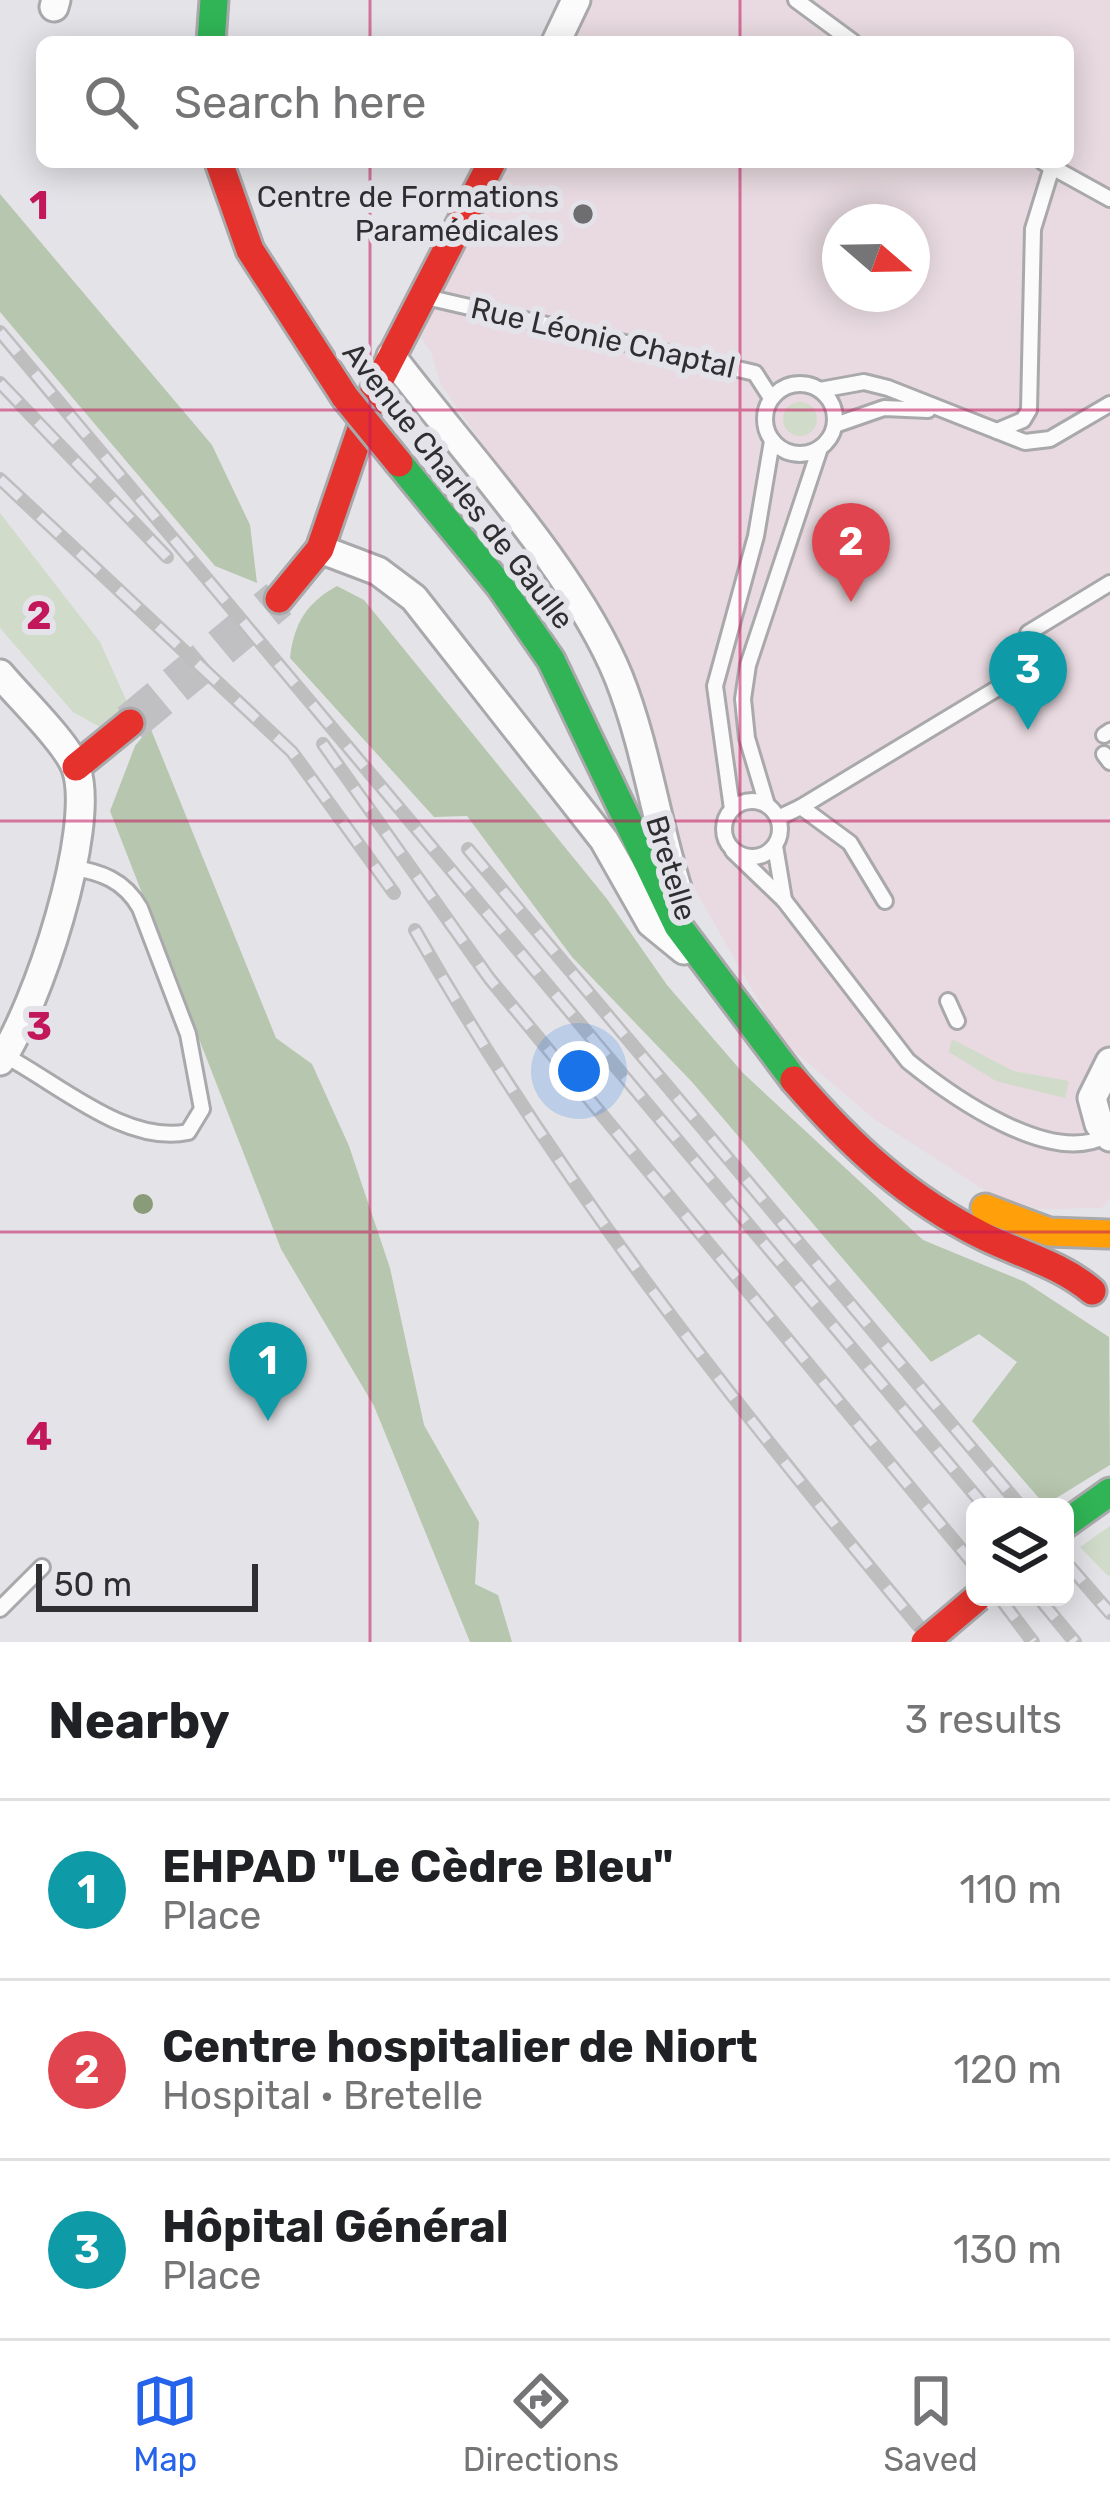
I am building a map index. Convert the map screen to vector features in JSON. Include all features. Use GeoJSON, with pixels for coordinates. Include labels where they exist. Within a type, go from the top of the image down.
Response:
{"type":"FeatureCollection","features":[{"type":"Feature","properties":{"kind":"main road"},"geometry":{"type":"LineString","coordinates":[[211,36],[214,0]]}},
{"type":"Feature","properties":{"kind":"main road","name":"Avenue Charles de Gaulle"},"geometry":{"type":"LineString","coordinates":[[221,168],[250,250],[301,337],[500,586],[551,661],[656,885],[698,958],[804,1090],[898,1186],[985,1238],[1071,1273],[1101,1300]]}},
{"type":"Feature","properties":{"kind":"main road"},"geometry":{"type":"LineString","coordinates":[[279,598],[320,549],[352,446],[391,356],[489,168]]}},
{"type":"Feature","properties":{"kind":"main road"},"geometry":{"type":"LineString","coordinates":[[76,767],[130,723]]}},
{"type":"Feature","properties":{"kind":"main road","name":"Avenue Charles de Gaulle"},"geometry":{"type":"LineString","coordinates":[[804,1090],[911,1165],[994,1212],[1049,1232],[1108,1233]]}},
{"type":"Feature","properties":{"kind":"main road"},"geometry":{"type":"LineString","coordinates":[[1101,1300],[1087,1266],[1108,1233]]}},
{"type":"Feature","properties":{"kind":"main road"},"geometry":{"type":"LineString","coordinates":[[1074,1517],[1110,1492]]}},
{"type":"Feature","properties":{"kind":"main road"},"geometry":{"type":"LineString","coordinates":[[925,1642],[967,1606]]}},
{"type":"Feature","properties":{"kind":"street"},"geometry":{"type":"LineString","coordinates":[[559,36],[576,0]]}},
{"type":"Feature","properties":{"kind":"street","name":"Bretelle"},"geometry":{"type":"LineString","coordinates":[[391,356],[562,577],[605,648],[629,708],[659,833],[698,958]]}},
{"type":"Feature","properties":{"kind":"street","name":"Bretelle"},"geometry":{"type":"LineString","coordinates":[[320,549],[378,571],[414,598],[604,841],[651,923],[698,958]]}},
{"type":"Feature","properties":{"kind":"street"},"geometry":{"type":"LineString","coordinates":[[0,674],[76,767],[70,867],[46,972],[2,1058]]}},
{"type":"Feature","properties":{"kind":"street"},"geometry":{"type":"LineString","coordinates":[[1109,1136],[1092,1097],[1110,1061]]}},
{"type":"Feature","properties":{"kind":"lane"},"geometry":{"type":"LineString","coordinates":[[796,0],[845,36]]}},
{"type":"Feature","properties":{"kind":"lane"},"geometry":{"type":"LineString","coordinates":[[998,431],[1023,420],[1029,410],[1033,229],[1047,168]]}},
{"type":"Feature","properties":{"kind":"lane"},"geometry":{"type":"LineString","coordinates":[[1055,168],[1110,200]]}},
{"type":"Feature","properties":{"kind":"lane","name":"Rue Léonie Chaptal"},"geometry":{"type":"LineString","coordinates":[[421,296],[755,373],[771,398]]}},
{"type":"Feature","properties":{"kind":"lane"},"geometry":{"type":"LineString","coordinates":[[1109,1136],[1091,1144],[1061,1143],[1012,1127],[908,1061],[784,900],[733,850],[724,825],[732,809],[715,686],[756,536],[772,441],[764,420],[771,398],[788,385],[820,389],[864,382],[1039,442],[1110,404]]}},
{"type":"Feature","properties":{"kind":"lane"},"geometry":{"type":"LineString","coordinates":[[820,389],[833,405],[835,425]]}},
{"type":"Feature","properties":{"kind":"lane"},"geometry":{"type":"LineString","coordinates":[[784,900],[775,846],[778,818],[767,805],[747,738],[748,665],[820,448],[835,425],[884,407],[950,414]]}},
{"type":"Feature","properties":{"kind":"lane"},"geometry":{"type":"LineString","coordinates":[[772,441],[800,455],[820,448]]}},
{"type":"Feature","properties":{"kind":"lane"},"geometry":{"type":"LineString","coordinates":[[1036,645],[1028,633],[1110,583]]}},
{"type":"Feature","properties":{"kind":"lane"},"geometry":{"type":"LineString","coordinates":[[778,818],[1016,676]]}},
{"type":"Feature","properties":{"kind":"lane"},"geometry":{"type":"LineString","coordinates":[[732,809],[749,801],[767,805]]}},
{"type":"Feature","properties":{"kind":"lane"},"geometry":{"type":"LineString","coordinates":[[801,807],[850,843],[885,901]]}},
{"type":"Feature","properties":{"kind":"lane"},"geometry":{"type":"LineString","coordinates":[[733,850],[762,856],[775,846]]}},
{"type":"Feature","properties":{"kind":"lane"},"geometry":{"type":"LineString","coordinates":[[2,1058],[118,1124],[174,1135],[188,1132],[202,1109],[188,1034],[130,889],[111,878],[70,867]]}},
{"type":"Feature","properties":{"kind":"lane"},"geometry":{"type":"LineString","coordinates":[[948,1001],[957,1021]]}},
{"type":"Feature","properties":{"kind":"lane"},"geometry":{"type":"LineString","coordinates":[[0,1609],[42,1568]]}},
{"type":"Feature","properties":{"kind":"shaded area"},"geometry":{"type":"Polygon","coordinates":[[[592,0],[1110,0],[1110,1198],[1102,1208],[1038,1209],[989,1193],[874,1119],[781,1040],[682,867],[643,711],[621,650],[585,590],[441,385],[431,352],[417,332],[505,168],[1074,168],[1074,36],[575,36],[592,0]]]}},
{"type":"Feature","properties":{"kind":"green space"},"geometry":{"type":"Polygon","coordinates":[[[0,194],[212,445],[250,525],[257,583],[215,566],[0,312],[0,194]]]}},
{"type":"Feature","properties":{"kind":"green space"},"geometry":{"type":"Polygon","coordinates":[[[800,402],[812,407],[817,419],[812,431],[800,436],[788,431],[783,419],[788,407],[800,402]]]}},
{"type":"Feature","properties":{"kind":"green space"},"geometry":{"type":"Polygon","coordinates":[[[0,513],[100,642],[132,713],[100,727],[73,712],[0,628],[0,513]]]}},
{"type":"Feature","properties":{"kind":"green space"},"geometry":{"type":"Polygon","coordinates":[[[337,586],[364,600],[607,899],[667,985],[743,1073],[923,1240],[1025,1282],[1109,1337],[1110,1465],[1056,1498],[1039,1498],[972,1421],[1017,1362],[979,1334],[931,1362],[692,1082],[572,957],[467,816],[434,817],[290,658],[303,616],[337,586]]]}},
{"type":"Feature","properties":{"kind":"green space"},"geometry":{"type":"Polygon","coordinates":[[[150,727],[276,1038],[312,1064],[349,1146],[390,1268],[424,1425],[479,1522],[475,1584],[498,1595],[512,1642],[470,1642],[374,1406],[281,1249],[110,811],[135,746],[150,727]]]}},
{"type":"Feature","properties":{"kind":"green space"},"geometry":{"type":"Polygon","coordinates":[[[952,1039],[1013,1071],[1069,1081],[1065,1098],[996,1081],[949,1052],[952,1039]]]}},
{"type":"Feature","properties":{"kind":"green space"},"geometry":{"type":"Polygon","coordinates":[[[1110,1526],[1110,1575],[1108,1576],[1080,1547],[1110,1526]]]}},
{"type":"Feature","properties":{"kind":"tunnel"},"geometry":{"type":"LineString","coordinates":[[130,723],[279,599]]}},
{"type":"Feature","properties":{"kind":"railway"},"geometry":{"type":"LineString","coordinates":[[0,332],[977,1498]]}},
{"type":"Feature","properties":{"kind":"railway"},"geometry":{"type":"LineString","coordinates":[[0,383],[167,557]]}},
{"type":"Feature","properties":{"kind":"railway"},"geometry":{"type":"LineString","coordinates":[[0,479],[292,752],[394,893]]}},
{"type":"Feature","properties":{"kind":"railway"},"geometry":{"type":"LineString","coordinates":[[323,744],[489,978],[966,1555]]}},
{"type":"Feature","properties":{"kind":"railway"},"geometry":{"type":"LineString","coordinates":[[468,849],[1013,1498]]}},
{"type":"Feature","properties":{"kind":"railway"},"geometry":{"type":"LineString","coordinates":[[415,930],[531,1118],[657,1298],[932,1642]]}},
{"type":"Feature","properties":{"kind":"railway"},"geometry":{"type":"LineString","coordinates":[[1074,1571],[1110,1613]]}},
{"type":"Feature","properties":{"kind":"railway"},"geometry":{"type":"LineString","coordinates":[[1006,1606],[1033,1642]]}},
{"type":"Feature","properties":{"kind":"railway"},"geometry":{"type":"LineString","coordinates":[[1045,1606],[1075,1642]]}},
{"type":"Feature","properties":{"kind":"traffic: fast"},"geometry":{"type":"LineString","coordinates":[[211,36],[214,0]]}},
{"type":"Feature","properties":{"kind":"traffic: fast"},"geometry":{"type":"LineString","coordinates":[[399,463],[500,586],[551,660],[678,926],[794,1080]]}},
{"type":"Feature","properties":{"kind":"traffic: fast"},"geometry":{"type":"LineString","coordinates":[[1074,1518],[1110,1492]]}},
{"type":"Feature","properties":{"kind":"traffic: slow"},"geometry":{"type":"LineString","coordinates":[[985,1208],[1049,1232],[1107,1234]]}},
{"type":"Feature","properties":{"kind":"traffic: jam"},"geometry":{"type":"LineString","coordinates":[[221,168],[250,250],[345,397]]}},
{"type":"Feature","properties":{"kind":"traffic: jam"},"geometry":{"type":"LineString","coordinates":[[279,599],[320,549],[374,391],[489,168]]}},
{"type":"Feature","properties":{"kind":"traffic: jam"},"geometry":{"type":"LineString","coordinates":[[345,397],[399,463]]}},
{"type":"Feature","properties":{"kind":"traffic: jam"},"geometry":{"type":"LineString","coordinates":[[76,767],[130,723]]}},
{"type":"Feature","properties":{"kind":"traffic: jam"},"geometry":{"type":"LineString","coordinates":[[794,1080],[837,1127],[905,1188],[957,1222],[1067,1274],[1092,1291]]}},
{"type":"Feature","properties":{"kind":"traffic: jam"},"geometry":{"type":"LineString","coordinates":[[925,1642],[967,1606]]}},
{"type":"Feature","properties":{"kind":"place","name":"Centre de Formations Paramédicales"},"geometry":{"type":"Point","coordinates":[583,214]}},
{"type":"Feature","properties":{"kind":"place","name":"Centre hospitalier de Niort"},"geometry":{"type":"Point","coordinates":[851,602]}},
{"type":"Feature","properties":{"kind":"place","name":"Hôpital Général"},"geometry":{"type":"Point","coordinates":[1028,730]}},
{"type":"Feature","properties":{"kind":"place","name":"EHPAD \"Le Cèdre Bleu\""},"geometry":{"type":"Point","coordinates":[268,1421]}}]}
